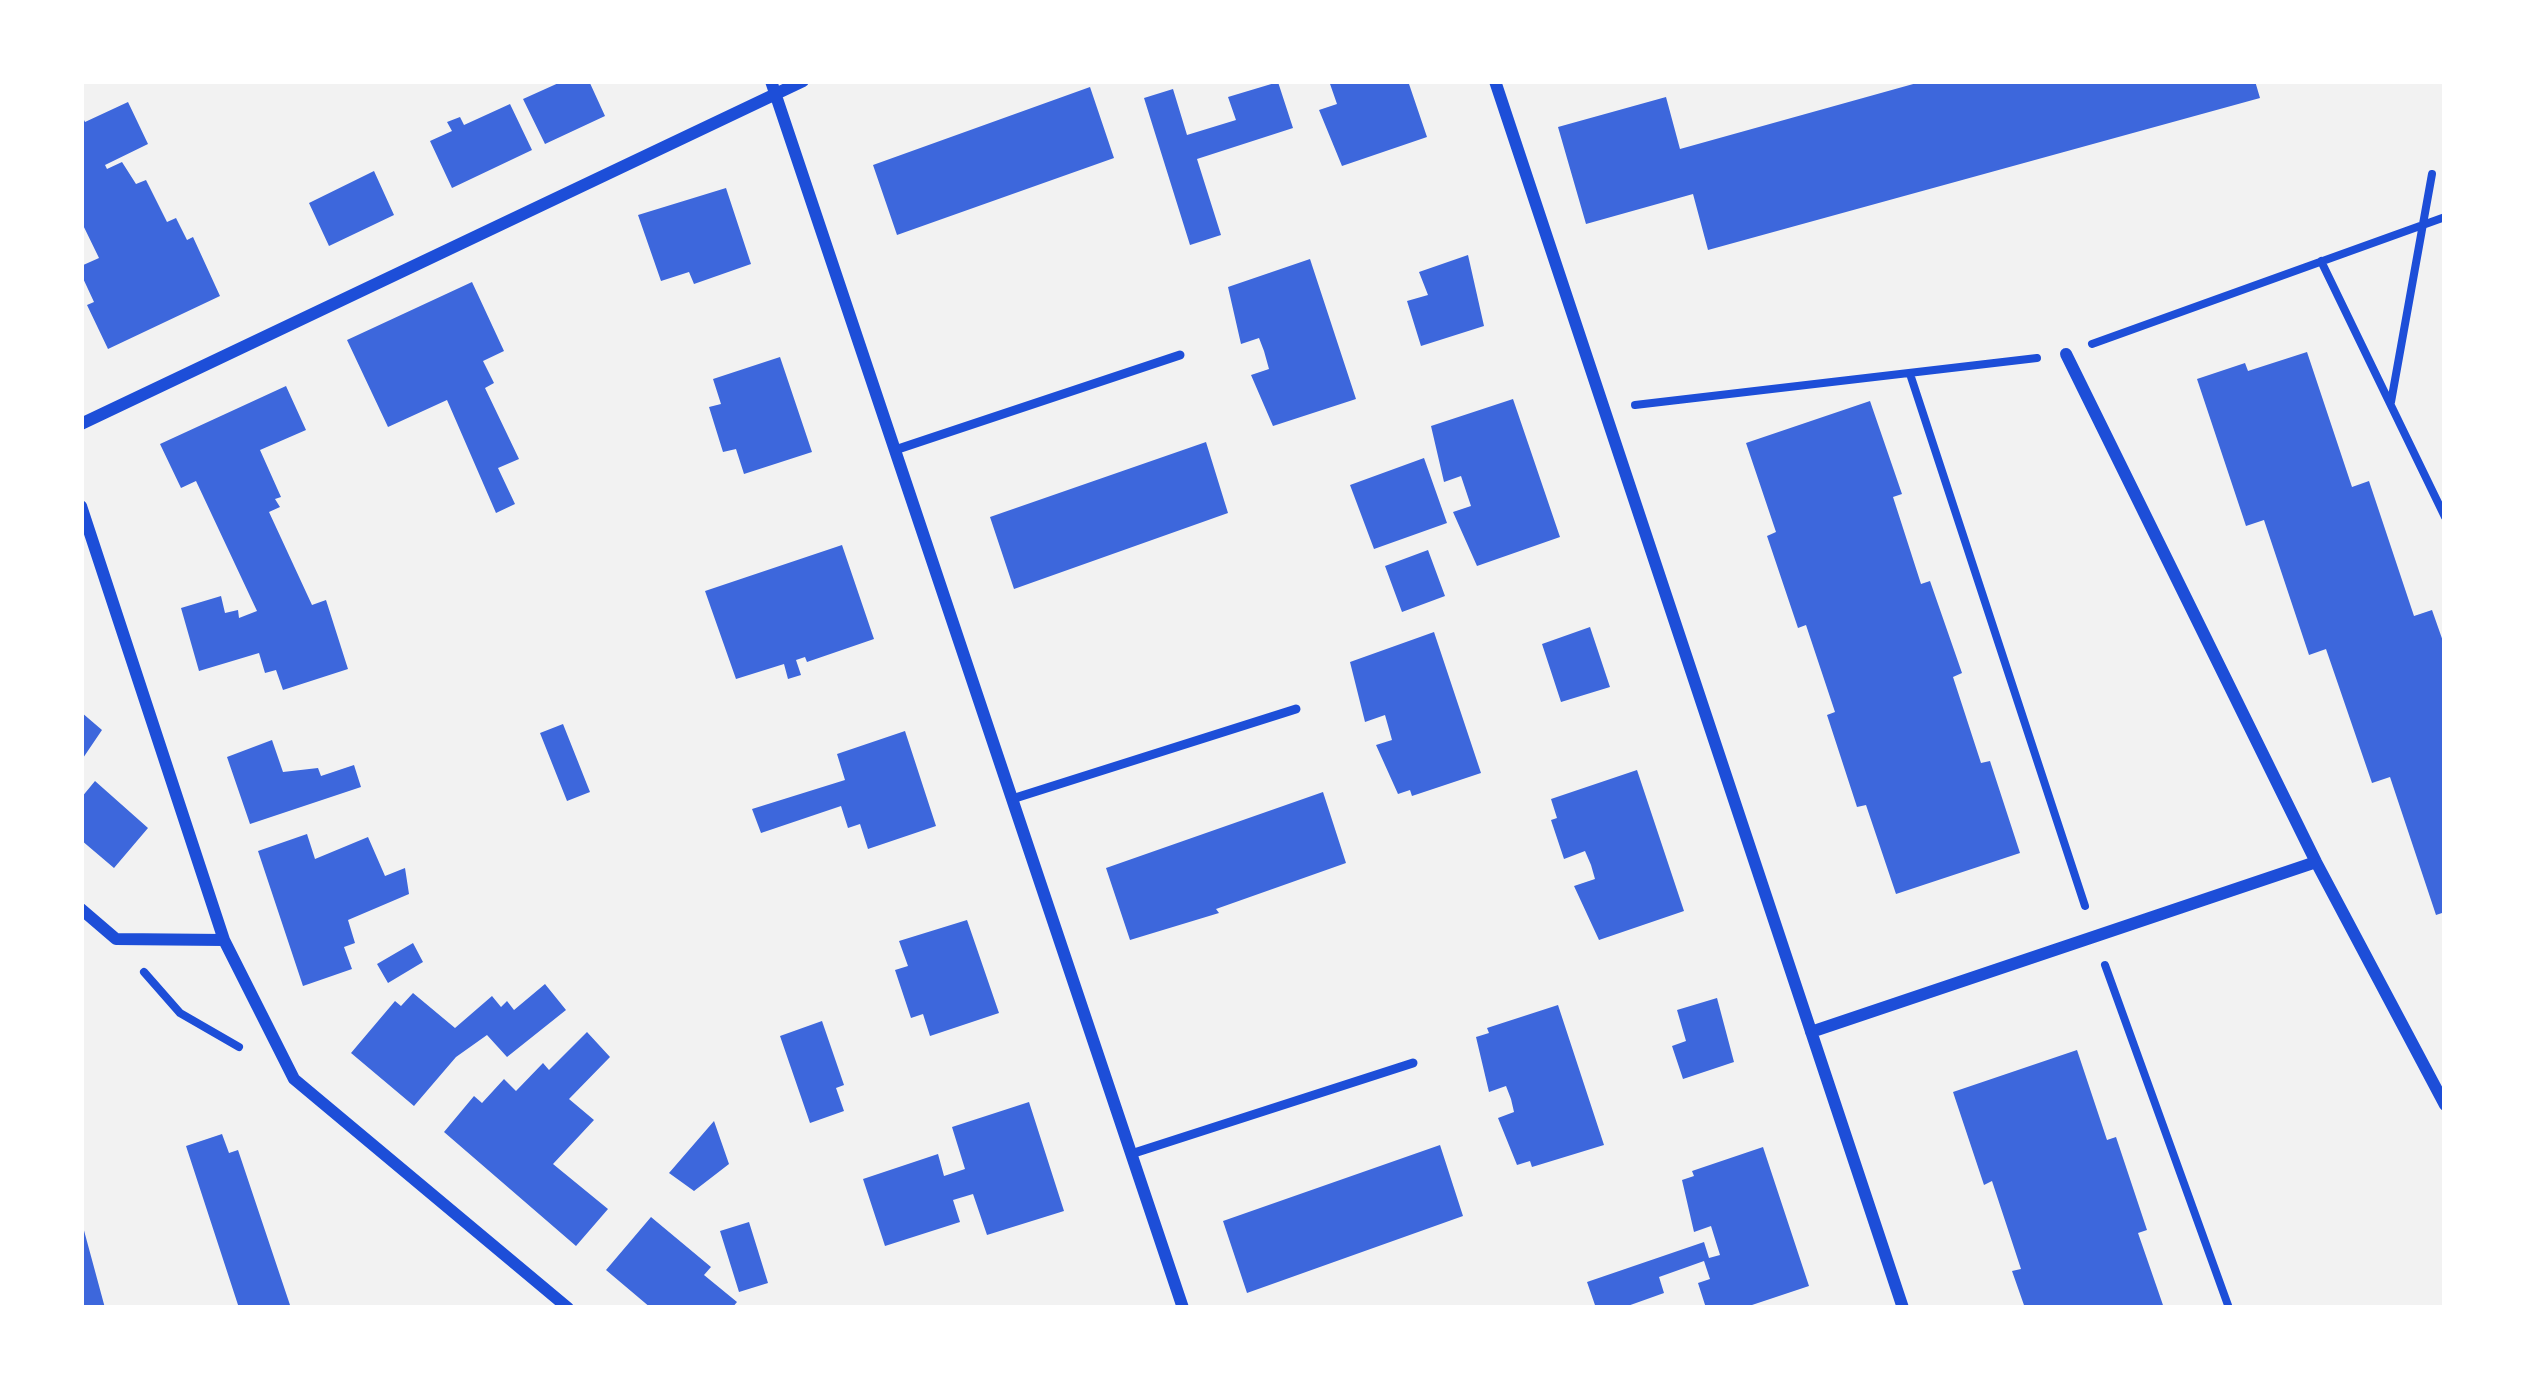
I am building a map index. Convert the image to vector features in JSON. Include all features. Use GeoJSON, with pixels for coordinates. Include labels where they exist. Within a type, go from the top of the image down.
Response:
{"type":"FeatureCollection","features":[{"type":"Feature","properties":{"kind":"street"},"geometry":{"type":"LineString","coordinates":[[81,424],[773,86],[803,81]]}},
{"type":"Feature","properties":{"kind":"street"},"geometry":{"type":"LineString","coordinates":[[1496,81],[1903,1308]]}},
{"type":"Feature","properties":{"kind":"street"},"geometry":{"type":"LineString","coordinates":[[773,86],[1183,1308]]}},
{"type":"Feature","properties":{"kind":"street"},"geometry":{"type":"LineString","coordinates":[[2066,354],[2316,862],[2445,1105]]}},
{"type":"Feature","properties":{"kind":"street"},"geometry":{"type":"LineString","coordinates":[[81,506],[224,940],[294,1078],[568,1308]]}},
{"type":"Feature","properties":{"kind":"street"},"geometry":{"type":"LineString","coordinates":[[1811,1032],[2316,862]]}},
{"type":"Feature","properties":{"kind":"street"},"geometry":{"type":"LineString","coordinates":[[81,909],[116,939],[224,940]]}},
{"type":"Feature","properties":{"kind":"lane"},"geometry":{"type":"LineString","coordinates":[[895,450],[1180,355]]}},
{"type":"Feature","properties":{"kind":"lane"},"geometry":{"type":"LineString","coordinates":[[1012,799],[1296,709]]}},
{"type":"Feature","properties":{"kind":"lane"},"geometry":{"type":"LineString","coordinates":[[1131,1154],[1413,1063]]}},
{"type":"Feature","properties":{"kind":"path"},"geometry":{"type":"LineString","coordinates":[[2390,404],[2432,174]]}},
{"type":"Feature","properties":{"kind":"path"},"geometry":{"type":"LineString","coordinates":[[1604,409],[2066,354],[2445,218]]}},
{"type":"Feature","properties":{"kind":"path"},"geometry":{"type":"LineString","coordinates":[[2321,261],[2445,517]]}},
{"type":"Feature","properties":{"kind":"path"},"geometry":{"type":"LineString","coordinates":[[1911,376],[2095,937],[2229,1308]]}},
{"type":"Feature","properties":{"kind":"path"},"geometry":{"type":"LineString","coordinates":[[116,939],[180,1012],[294,1078]]}},
{"type":"Feature","properties":{"kind":"building"},"geometry":{"type":"Polygon","coordinates":[[[563,81],[589,81],[605,116],[545,144],[523,99],[563,81]]]}},
{"type":"Feature","properties":{"kind":"building"},"geometry":{"type":"Polygon","coordinates":[[[1329,81],[1408,81],[1427,137],[1342,166],[1319,110],[1337,104],[1329,81]]]}},
{"type":"Feature","properties":{"kind":"building"},"geometry":{"type":"Polygon","coordinates":[[[1924,81],[2255,81],[2260,98],[1708,250],[1693,194],[1586,224],[1558,127],[1666,97],[1680,149],[1924,81]]]}},
{"type":"Feature","properties":{"kind":"building"},"geometry":{"type":"Polygon","coordinates":[[[1278,82],[1293,128],[1197,159],[1221,235],[1190,245],[1144,98],[1173,89],[1187,135],[1236,120],[1228,97],[1278,82]]]}},
{"type":"Feature","properties":{"kind":"building"},"geometry":{"type":"Polygon","coordinates":[[[1090,87],[1114,158],[897,235],[873,165],[1090,87]]]}},
{"type":"Feature","properties":{"kind":"building"},"geometry":{"type":"Polygon","coordinates":[[[128,102],[148,144],[105,165],[107,169],[122,162],[136,184],[146,180],[167,222],[176,218],[187,240],[193,237],[220,296],[108,349],[87,305],[94,302],[81,274],[81,266],[99,258],[81,221],[81,114],[85,122],[128,102]]]}},
{"type":"Feature","properties":{"kind":"building"},"geometry":{"type":"Polygon","coordinates":[[[510,104],[532,150],[452,188],[430,141],[452,131],[447,122],[460,117],[464,125],[510,104]]]}},
{"type":"Feature","properties":{"kind":"building"},"geometry":{"type":"Polygon","coordinates":[[[374,171],[394,215],[329,246],[309,203],[374,171]]]}},
{"type":"Feature","properties":{"kind":"building"},"geometry":{"type":"Polygon","coordinates":[[[726,188],[751,264],[694,284],[689,272],[661,281],[638,215],[726,188]]]}},
{"type":"Feature","properties":{"kind":"building"},"geometry":{"type":"Polygon","coordinates":[[[1468,255],[1484,326],[1421,346],[1407,301],[1428,295],[1419,272],[1468,255]]]}},
{"type":"Feature","properties":{"kind":"building"},"geometry":{"type":"Polygon","coordinates":[[[1310,259],[1356,399],[1273,426],[1251,375],[1269,369],[1264,351],[1259,338],[1241,344],[1228,287],[1310,259]]]}},
{"type":"Feature","properties":{"kind":"building"},"geometry":{"type":"Polygon","coordinates":[[[472,282],[504,351],[483,361],[494,383],[485,388],[519,459],[498,468],[515,504],[496,513],[447,400],[388,427],[347,340],[472,282]]]}},
{"type":"Feature","properties":{"kind":"building"},"geometry":{"type":"Polygon","coordinates":[[[2307,352],[2352,487],[2369,481],[2414,616],[2432,610],[2445,647],[2445,912],[2436,915],[2390,777],[2372,783],[2326,649],[2309,655],[2264,520],[2246,526],[2197,379],[2245,363],[2248,371],[2307,352]]]}},
{"type":"Feature","properties":{"kind":"building"},"geometry":{"type":"Polygon","coordinates":[[[780,357],[812,452],[744,474],[736,449],[723,452],[709,407],[721,404],[713,379],[780,357]]]}},
{"type":"Feature","properties":{"kind":"building"},"geometry":{"type":"Polygon","coordinates":[[[286,386],[306,430],[260,450],[281,497],[275,499],[280,507],[269,512],[312,605],[326,600],[348,669],[283,690],[276,670],[265,673],[259,653],[199,671],[181,608],[221,596],[225,613],[238,610],[239,618],[257,611],[196,481],[181,488],[160,444],[286,386]]]}},
{"type":"Feature","properties":{"kind":"building"},"geometry":{"type":"Polygon","coordinates":[[[1513,399],[1560,537],[1477,566],[1453,512],[1471,506],[1461,476],[1444,482],[1431,426],[1513,399]]]}},
{"type":"Feature","properties":{"kind":"building"},"geometry":{"type":"Polygon","coordinates":[[[1870,401],[1902,494],[1893,497],[1921,584],[1930,581],[1962,673],[1953,677],[1981,763],[1990,761],[2020,853],[1896,894],[1866,805],[1857,807],[1827,715],[1835,712],[1806,625],[1798,628],[1767,536],[1776,532],[1746,443],[1870,401]]]}},
{"type":"Feature","properties":{"kind":"building"},"geometry":{"type":"Polygon","coordinates":[[[1206,442],[1228,513],[1014,589],[990,517],[1206,442]]]}},
{"type":"Feature","properties":{"kind":"building"},"geometry":{"type":"Polygon","coordinates":[[[1424,458],[1447,523],[1374,549],[1350,485],[1424,458]]]}},
{"type":"Feature","properties":{"kind":"building"},"geometry":{"type":"Polygon","coordinates":[[[842,545],[874,639],[807,662],[805,657],[796,660],[801,675],[788,679],[784,664],[736,679],[705,591],[842,545]]]}},
{"type":"Feature","properties":{"kind":"building"},"geometry":{"type":"Polygon","coordinates":[[[1428,550],[1445,596],[1402,612],[1385,566],[1428,550]]]}},
{"type":"Feature","properties":{"kind":"building"},"geometry":{"type":"Polygon","coordinates":[[[1590,627],[1610,687],[1561,702],[1542,644],[1590,627]]]}},
{"type":"Feature","properties":{"kind":"building"},"geometry":{"type":"Polygon","coordinates":[[[1434,632],[1481,773],[1412,796],[1410,790],[1398,794],[1376,745],[1392,740],[1385,715],[1365,722],[1350,662],[1434,632]]]}},
{"type":"Feature","properties":{"kind":"building"},"geometry":{"type":"Polygon","coordinates":[[[81,712],[102,730],[81,761],[81,712]]]}},
{"type":"Feature","properties":{"kind":"building"},"geometry":{"type":"Polygon","coordinates":[[[563,724],[590,792],[567,801],[540,733],[563,724]]]}},
{"type":"Feature","properties":{"kind":"building"},"geometry":{"type":"Polygon","coordinates":[[[905,731],[936,826],[868,849],[860,824],[848,828],[841,806],[761,833],[752,809],[845,780],[837,754],[905,731]]]}},
{"type":"Feature","properties":{"kind":"building"},"geometry":{"type":"Polygon","coordinates":[[[272,740],[283,772],[318,768],[321,776],[354,765],[361,787],[250,824],[227,757],[272,740]]]}},
{"type":"Feature","properties":{"kind":"building"},"geometry":{"type":"Polygon","coordinates":[[[1637,770],[1684,911],[1599,940],[1574,886],[1595,879],[1591,865],[1585,851],[1564,859],[1551,820],[1557,818],[1551,799],[1637,770]]]}},
{"type":"Feature","properties":{"kind":"building"},"geometry":{"type":"Polygon","coordinates":[[[95,781],[148,828],[114,868],[81,840],[81,798],[95,781]]]}},
{"type":"Feature","properties":{"kind":"building"},"geometry":{"type":"Polygon","coordinates":[[[1323,792],[1346,863],[1216,909],[1219,913],[1130,940],[1106,868],[1323,792]]]}},
{"type":"Feature","properties":{"kind":"building"},"geometry":{"type":"Polygon","coordinates":[[[307,834],[315,859],[368,837],[385,876],[405,868],[409,894],[348,920],[355,943],[344,947],[352,969],[303,986],[258,851],[307,834]]]}},
{"type":"Feature","properties":{"kind":"building"},"geometry":{"type":"Polygon","coordinates":[[[967,920],[999,1013],[930,1036],[923,1014],[911,1018],[895,970],[908,966],[899,941],[967,920]]]}},
{"type":"Feature","properties":{"kind":"building"},"geometry":{"type":"Polygon","coordinates":[[[413,943],[423,962],[388,983],[377,964],[413,943]]]}},
{"type":"Feature","properties":{"kind":"building"},"geometry":{"type":"Polygon","coordinates":[[[545,984],[566,1010],[507,1057],[487,1035],[456,1057],[414,1106],[351,1053],[395,1001],[401,1006],[413,993],[455,1028],[492,996],[501,1007],[507,1001],[514,1010],[545,984]]]}},
{"type":"Feature","properties":{"kind":"building"},"geometry":{"type":"Polygon","coordinates":[[[1717,998],[1734,1062],[1683,1079],[1672,1046],[1686,1041],[1677,1010],[1717,998]]]}},
{"type":"Feature","properties":{"kind":"building"},"geometry":{"type":"Polygon","coordinates":[[[1558,1005],[1604,1145],[1532,1167],[1530,1161],[1517,1165],[1498,1118],[1514,1112],[1511,1099],[1506,1086],[1489,1092],[1476,1037],[1489,1033],[1487,1028],[1558,1005]]]}},
{"type":"Feature","properties":{"kind":"building"},"geometry":{"type":"Polygon","coordinates":[[[822,1021],[844,1085],[836,1088],[844,1111],[810,1123],[780,1036],[822,1021]]]}},
{"type":"Feature","properties":{"kind":"building"},"geometry":{"type":"Polygon","coordinates":[[[587,1032],[610,1057],[569,1099],[594,1120],[553,1164],[608,1209],[576,1246],[444,1132],[474,1096],[482,1103],[504,1079],[516,1091],[543,1063],[549,1070],[587,1032]]]}},
{"type":"Feature","properties":{"kind":"building"},"geometry":{"type":"Polygon","coordinates":[[[2077,1050],[2107,1140],[2116,1137],[2147,1230],[2138,1233],[2164,1308],[2025,1308],[2012,1271],[2021,1269],[1992,1181],[1984,1185],[1953,1092],[2077,1050]]]}},
{"type":"Feature","properties":{"kind":"building"},"geometry":{"type":"Polygon","coordinates":[[[1029,1102],[1064,1211],[987,1235],[973,1194],[953,1200],[960,1222],[885,1246],[863,1179],[938,1154],[944,1176],[965,1169],[952,1127],[1029,1102]]]}},
{"type":"Feature","properties":{"kind":"building"},"geometry":{"type":"Polygon","coordinates":[[[714,1121],[729,1164],[694,1191],[669,1173],[714,1121]]]}},
{"type":"Feature","properties":{"kind":"building"},"geometry":{"type":"Polygon","coordinates":[[[222,1134],[229,1153],[238,1150],[291,1308],[239,1308],[186,1146],[222,1134]]]}},
{"type":"Feature","properties":{"kind":"building"},"geometry":{"type":"Polygon","coordinates":[[[1440,1145],[1463,1216],[1247,1293],[1223,1221],[1440,1145]]]}},
{"type":"Feature","properties":{"kind":"building"},"geometry":{"type":"Polygon","coordinates":[[[1763,1147],[1809,1286],[1743,1308],[1706,1308],[1698,1283],[1710,1279],[1704,1261],[1659,1277],[1664,1293],[1622,1308],[1596,1308],[1587,1282],[1704,1242],[1709,1258],[1720,1255],[1711,1226],[1694,1232],[1682,1180],[1694,1176],[1692,1171],[1763,1147]]]}},
{"type":"Feature","properties":{"kind":"building"},"geometry":{"type":"Polygon","coordinates":[[[651,1217],[711,1267],[704,1275],[737,1302],[732,1308],[651,1308],[606,1270],[651,1217]]]}},
{"type":"Feature","properties":{"kind":"building"},"geometry":{"type":"Polygon","coordinates":[[[749,1222],[768,1283],[739,1292],[720,1231],[749,1222]]]}},
{"type":"Feature","properties":{"kind":"building"},"geometry":{"type":"Polygon","coordinates":[[[82,1223],[105,1308],[81,1308],[82,1223]]]}}]}
